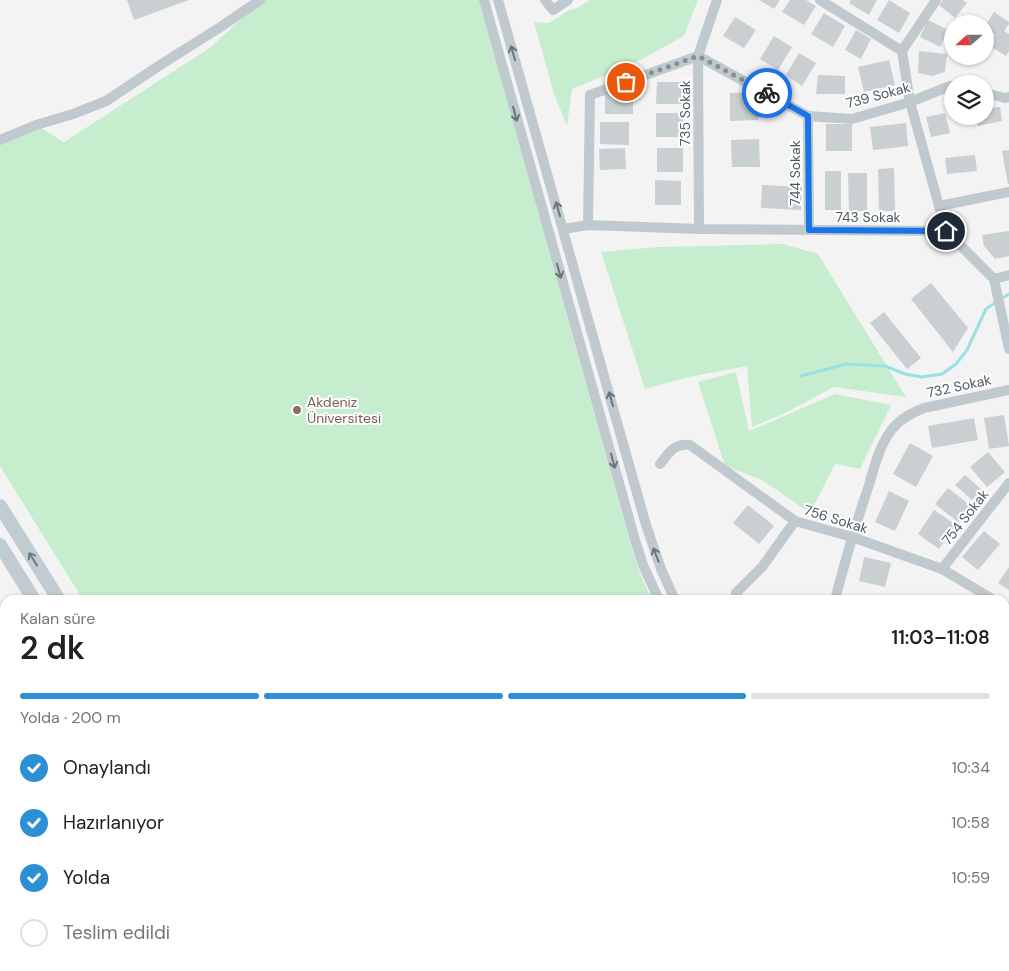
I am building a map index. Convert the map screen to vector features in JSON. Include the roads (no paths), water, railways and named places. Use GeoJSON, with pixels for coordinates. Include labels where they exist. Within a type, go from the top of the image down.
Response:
{"type":"FeatureCollection","features":[{"type":"Feature","properties":{"kind":"street"},"geometry":{"type":"LineString","coordinates":[[0,140],[36,125],[73,114],[106,101],[260,0]]}},
{"type":"Feature","properties":{"kind":"street"},"geometry":{"type":"LineString","coordinates":[[484,0],[545,224],[635,540],[656,595]]}},
{"type":"Feature","properties":{"kind":"street"},"geometry":{"type":"LineString","coordinates":[[498,0],[652,545],[673,595]]}},
{"type":"Feature","properties":{"kind":"street"},"geometry":{"type":"LineString","coordinates":[[546,0],[553,10],[568,0]]}},
{"type":"Feature","properties":{"kind":"street","name":"735 Sokak"},"geometry":{"type":"LineString","coordinates":[[699,229],[698,56],[717,0]]}},
{"type":"Feature","properties":{"kind":"street"},"geometry":{"type":"LineString","coordinates":[[820,0],[902,51]]}},
{"type":"Feature","properties":{"kind":"street"},"geometry":{"type":"LineString","coordinates":[[936,0],[902,51],[910,102],[946,231],[994,279],[1009,350]]}},
{"type":"Feature","properties":{"kind":"street"},"geometry":{"type":"LineString","coordinates":[[588,225],[590,96],[698,56]]}},
{"type":"Feature","properties":{"kind":"street","name":"739 Sokak"},"geometry":{"type":"LineString","coordinates":[[698,56],[808,116],[852,119],[910,102],[944,88]]}},
{"type":"Feature","properties":{"kind":"street"},"geometry":{"type":"LineString","coordinates":[[994,95],[1009,97]]}},
{"type":"Feature","properties":{"kind":"street","name":"744 Sokak"},"geometry":{"type":"LineString","coordinates":[[808,116],[809,230]]}},
{"type":"Feature","properties":{"kind":"street"},"geometry":{"type":"LineString","coordinates":[[939,206],[1009,192]]}},
{"type":"Feature","properties":{"kind":"street","name":"743 Sokak"},"geometry":{"type":"LineString","coordinates":[[563,229],[588,225],[699,229],[946,231]]}},
{"type":"Feature","properties":{"kind":"street"},"geometry":{"type":"LineString","coordinates":[[994,279],[1009,275]]}},
{"type":"Feature","properties":{"kind":"street","name":"732 Sokak"},"geometry":{"type":"LineString","coordinates":[[836,595],[852,537],[881,446],[891,431],[900,421],[924,408],[1009,390]]}},
{"type":"Feature","properties":{"kind":"street","name":"756 Sokak"},"geometry":{"type":"LineString","coordinates":[[660,464],[675,446],[690,445],[795,521],[852,537],[942,569],[986,595]]}},
{"type":"Feature","properties":{"kind":"street","name":"754 Sokak"},"geometry":{"type":"LineString","coordinates":[[942,569],[1009,483]]}},
{"type":"Feature","properties":{"kind":"street"},"geometry":{"type":"LineString","coordinates":[[0,506],[56,595]]}},
{"type":"Feature","properties":{"kind":"street"},"geometry":{"type":"LineString","coordinates":[[736,593],[762,567],[795,521]]}},
{"type":"Feature","properties":{"kind":"street"},"geometry":{"type":"LineString","coordinates":[[0,545],[31,595]]}},
{"type":"Feature","properties":{"kind":"waterway"},"geometry":{"type":"LineString","coordinates":[[1001,299],[1009,294]]}},
{"type":"Feature","properties":{"kind":"waterway"},"geometry":{"type":"LineString","coordinates":[[801,376],[846,364],[885,366],[905,374],[922,377],[942,374],[956,364],[967,350],[986,309],[996,302]]}},
{"type":"Feature","properties":{"kind":"place","name":"Akdeniz Üniversitesi"},"geometry":{"type":"Point","coordinates":[297,410]}}]}
